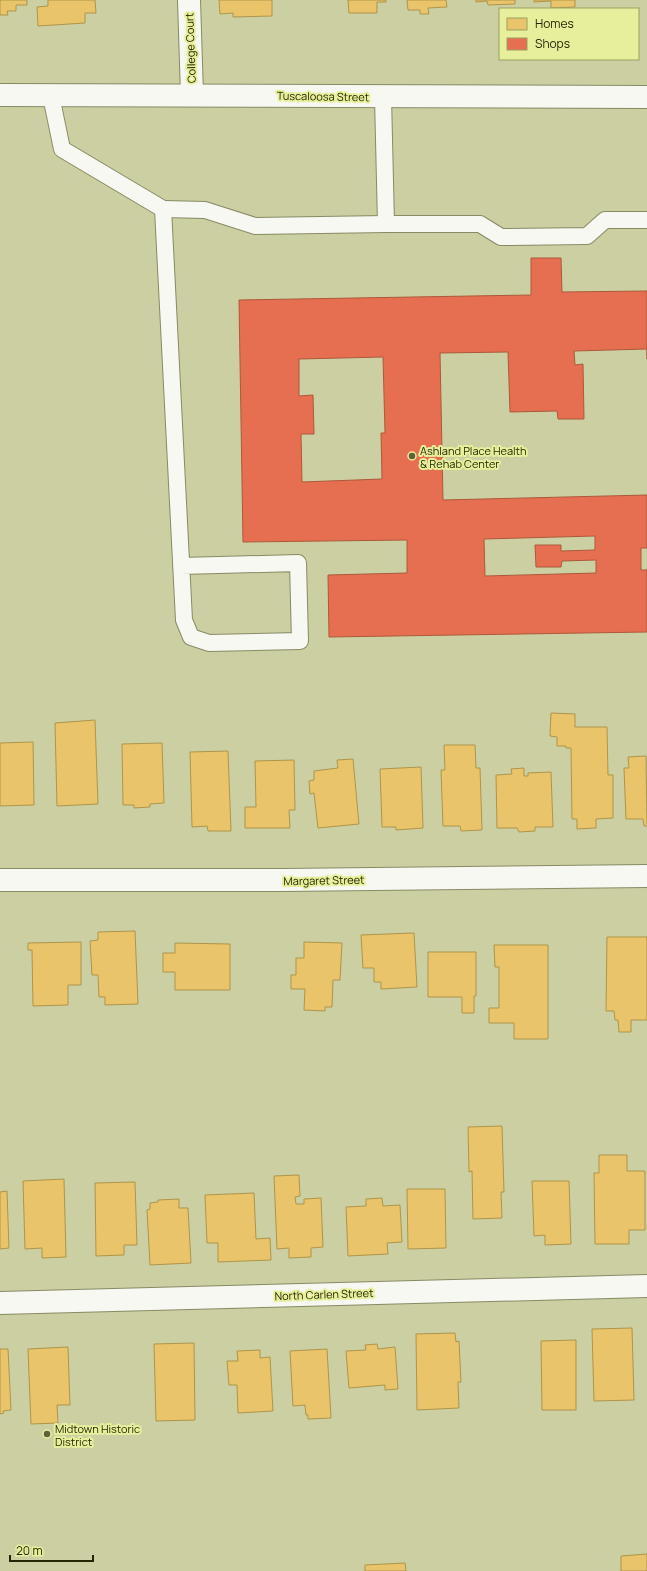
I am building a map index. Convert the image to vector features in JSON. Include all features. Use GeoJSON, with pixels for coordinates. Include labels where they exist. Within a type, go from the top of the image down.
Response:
{"type":"FeatureCollection","features":[{"type":"Feature","properties":{"kind":"street","name":"College Court"},"geometry":{"type":"LineString","coordinates":[[189,0],[192,95]]}},
{"type":"Feature","properties":{"kind":"street","name":"Tuscaloosa Street"},"geometry":{"type":"LineString","coordinates":[[0,95],[647,98]]}},
{"type":"Feature","properties":{"kind":"street","name":"Margaret Street"},"geometry":{"type":"LineString","coordinates":[[0,880],[283,880],[647,876]]}},
{"type":"Feature","properties":{"kind":"street","name":"North Carlen Street"},"geometry":{"type":"LineString","coordinates":[[0,1303],[647,1286]]}},
{"type":"Feature","properties":{"kind":"lane"},"geometry":{"type":"LineString","coordinates":[[51,96],[62,149],[163,209],[205,210],[255,226],[480,224],[501,237],[586,236],[605,220],[647,220]]}},
{"type":"Feature","properties":{"kind":"lane"},"geometry":{"type":"LineString","coordinates":[[383,97],[386,224]]}},
{"type":"Feature","properties":{"kind":"lane"},"geometry":{"type":"LineString","coordinates":[[163,209],[181,566],[184,620],[191,637],[209,643],[300,640],[298,563],[181,566]]}},
{"type":"Feature","properties":{"kind":"building: Homes"},"geometry":{"type":"Polygon","coordinates":[[[0,0],[27,0],[27,5],[16,5],[16,11],[7,11],[8,15],[0,15],[0,0]]]}},
{"type":"Feature","properties":{"kind":"building: Homes"},"geometry":{"type":"Polygon","coordinates":[[[48,0],[95,0],[96,13],[85,13],[85,23],[38,26],[37,7],[48,6],[48,0]]]}},
{"type":"Feature","properties":{"kind":"building: Homes"},"geometry":{"type":"Polygon","coordinates":[[[219,0],[272,0],[272,16],[233,17],[233,13],[220,14],[219,0]]]}},
{"type":"Feature","properties":{"kind":"building: Homes"},"geometry":{"type":"Polygon","coordinates":[[[348,0],[386,0],[386,2],[377,2],[377,13],[349,13],[348,0]]]}},
{"type":"Feature","properties":{"kind":"building: Homes"},"geometry":{"type":"Polygon","coordinates":[[[407,0],[446,0],[447,7],[428,8],[429,14],[420,14],[420,10],[408,10],[407,0]]]}},
{"type":"Feature","properties":{"kind":"building: Homes"},"geometry":{"type":"Polygon","coordinates":[[[476,0],[515,0],[515,4],[488,5],[487,1],[476,2],[476,0]]]}},
{"type":"Feature","properties":{"kind":"building: Homes"},"geometry":{"type":"Polygon","coordinates":[[[534,0],[575,0],[575,7],[551,8],[551,1],[534,2],[534,0]]]}},
{"type":"Feature","properties":{"kind":"building: Homes"},"geometry":{"type":"Polygon","coordinates":[[[551,713],[575,714],[575,727],[607,727],[608,775],[613,775],[613,818],[596,819],[596,828],[577,829],[577,819],[572,819],[571,748],[566,748],[566,746],[557,746],[557,737],[550,736],[551,713]]]}},
{"type":"Feature","properties":{"kind":"building: Homes"},"geometry":{"type":"Polygon","coordinates":[[[95,720],[98,804],[57,806],[55,723],[95,720]]]}},
{"type":"Feature","properties":{"kind":"building: Homes"},"geometry":{"type":"Polygon","coordinates":[[[33,742],[34,805],[0,806],[0,743],[33,742]]]}},
{"type":"Feature","properties":{"kind":"building: Homes"},"geometry":{"type":"Polygon","coordinates":[[[162,743],[164,803],[150,804],[150,807],[134,808],[134,805],[123,805],[122,744],[162,743]]]}},
{"type":"Feature","properties":{"kind":"building: Homes"},"geometry":{"type":"Polygon","coordinates":[[[444,745],[475,745],[476,768],[480,768],[482,830],[461,831],[460,826],[443,826],[441,770],[445,770],[444,745]]]}},
{"type":"Feature","properties":{"kind":"building: Homes"},"geometry":{"type":"Polygon","coordinates":[[[228,751],[231,831],[208,831],[207,826],[192,827],[190,752],[228,751]]]}},
{"type":"Feature","properties":{"kind":"building: Homes"},"geometry":{"type":"Polygon","coordinates":[[[646,756],[647,826],[644,826],[643,819],[626,819],[624,768],[629,768],[628,757],[646,756]]]}},
{"type":"Feature","properties":{"kind":"building: Homes"},"geometry":{"type":"Polygon","coordinates":[[[353,759],[359,824],[318,828],[314,793],[310,794],[309,781],[314,780],[314,771],[338,768],[337,760],[353,759]]]}},
{"type":"Feature","properties":{"kind":"building: Homes"},"geometry":{"type":"Polygon","coordinates":[[[294,760],[295,810],[289,810],[290,828],[245,828],[245,807],[256,807],[255,761],[294,760]]]}},
{"type":"Feature","properties":{"kind":"building: Homes"},"geometry":{"type":"Polygon","coordinates":[[[421,767],[423,828],[396,830],[396,827],[382,827],[380,769],[421,767]]]}},
{"type":"Feature","properties":{"kind":"building: Homes"},"geometry":{"type":"Polygon","coordinates":[[[524,768],[524,776],[528,776],[528,773],[551,772],[553,827],[535,827],[535,831],[519,832],[517,828],[497,828],[496,775],[512,774],[511,769],[524,768]]]}},
{"type":"Feature","properties":{"kind":"building: Homes"},"geometry":{"type":"Polygon","coordinates":[[[135,931],[138,1004],[105,1005],[105,997],[99,997],[98,975],[92,975],[90,941],[98,940],[98,932],[135,931]]]}},
{"type":"Feature","properties":{"kind":"building: Homes"},"geometry":{"type":"Polygon","coordinates":[[[414,933],[417,987],[381,989],[381,982],[374,982],[374,968],[363,968],[361,935],[414,933]]]}},
{"type":"Feature","properties":{"kind":"building: Homes"},"geometry":{"type":"Polygon","coordinates":[[[607,937],[647,937],[647,1020],[631,1020],[631,1032],[619,1032],[618,1020],[615,1020],[614,1011],[606,1011],[607,937]]]}},
{"type":"Feature","properties":{"kind":"building: Homes"},"geometry":{"type":"Polygon","coordinates":[[[81,942],[81,985],[68,985],[68,1005],[33,1006],[32,950],[28,950],[28,943],[81,942]]]}},
{"type":"Feature","properties":{"kind":"building: Homes"},"geometry":{"type":"Polygon","coordinates":[[[304,942],[342,943],[340,980],[333,980],[332,1007],[325,1007],[325,1011],[304,1010],[305,989],[291,989],[291,975],[296,975],[296,958],[304,958],[304,942]]]}},
{"type":"Feature","properties":{"kind":"building: Homes"},"geometry":{"type":"Polygon","coordinates":[[[175,943],[230,944],[230,990],[175,990],[175,972],[163,972],[163,953],[175,953],[175,943]]]}},
{"type":"Feature","properties":{"kind":"building: Homes"},"geometry":{"type":"Polygon","coordinates":[[[494,945],[548,945],[548,1039],[514,1039],[514,1023],[489,1023],[489,1008],[499,1008],[499,967],[495,967],[494,945]]]}},
{"type":"Feature","properties":{"kind":"building: Homes"},"geometry":{"type":"Polygon","coordinates":[[[428,952],[476,952],[476,996],[474,996],[474,1013],[462,1013],[462,997],[428,997],[428,952]]]}},
{"type":"Feature","properties":{"kind":"building: Homes"},"geometry":{"type":"Polygon","coordinates":[[[502,1126],[504,1192],[501,1192],[502,1218],[473,1219],[472,1171],[469,1172],[468,1127],[502,1126]]]}},
{"type":"Feature","properties":{"kind":"building: Homes"},"geometry":{"type":"Polygon","coordinates":[[[599,1155],[627,1155],[627,1171],[645,1171],[645,1230],[629,1230],[629,1244],[595,1244],[594,1173],[599,1173],[599,1155]]]}},
{"type":"Feature","properties":{"kind":"building: Homes"},"geometry":{"type":"Polygon","coordinates":[[[299,1175],[300,1196],[295,1197],[296,1204],[304,1204],[304,1199],[321,1198],[323,1247],[311,1248],[311,1257],[289,1258],[289,1248],[277,1249],[274,1176],[299,1175]]]}},
{"type":"Feature","properties":{"kind":"building: Homes"},"geometry":{"type":"Polygon","coordinates":[[[64,1179],[66,1257],[42,1258],[42,1248],[25,1249],[23,1181],[64,1179]]]}},
{"type":"Feature","properties":{"kind":"building: Homes"},"geometry":{"type":"Polygon","coordinates":[[[532,1181],[569,1181],[571,1244],[545,1245],[545,1235],[534,1236],[532,1181]]]}},
{"type":"Feature","properties":{"kind":"building: Homes"},"geometry":{"type":"Polygon","coordinates":[[[135,1182],[137,1245],[124,1245],[124,1255],[96,1256],[95,1183],[135,1182]]]}},
{"type":"Feature","properties":{"kind":"building: Homes"},"geometry":{"type":"Polygon","coordinates":[[[407,1189],[445,1189],[446,1248],[408,1249],[407,1189]]]}},
{"type":"Feature","properties":{"kind":"building: Homes"},"geometry":{"type":"Polygon","coordinates":[[[7,1191],[9,1248],[0,1249],[0,1192],[7,1191]]]}},
{"type":"Feature","properties":{"kind":"building: Homes"},"geometry":{"type":"Polygon","coordinates":[[[254,1193],[256,1239],[270,1238],[271,1260],[218,1262],[218,1243],[207,1243],[205,1195],[254,1193]]]}},
{"type":"Feature","properties":{"kind":"building: Homes"},"geometry":{"type":"Polygon","coordinates":[[[382,1198],[383,1206],[400,1205],[402,1242],[387,1243],[388,1254],[348,1256],[346,1207],[366,1206],[366,1199],[382,1198]]]}},
{"type":"Feature","properties":{"kind":"building: Homes"},"geometry":{"type":"Polygon","coordinates":[[[179,1199],[179,1208],[188,1208],[191,1263],[150,1265],[147,1210],[150,1209],[150,1203],[158,1202],[158,1200],[179,1199]]]}},
{"type":"Feature","properties":{"kind":"building: Homes"},"geometry":{"type":"Polygon","coordinates":[[[632,1328],[634,1400],[594,1401],[592,1329],[632,1328]]]}},
{"type":"Feature","properties":{"kind":"building: Homes"},"geometry":{"type":"Polygon","coordinates":[[[455,1333],[456,1342],[459,1341],[461,1382],[458,1382],[459,1408],[417,1410],[416,1334],[455,1333]]]}},
{"type":"Feature","properties":{"kind":"building: Homes"},"geometry":{"type":"Polygon","coordinates":[[[576,1340],[576,1410],[542,1410],[541,1341],[576,1340]]]}},
{"type":"Feature","properties":{"kind":"building: Homes"},"geometry":{"type":"Polygon","coordinates":[[[194,1343],[195,1420],[156,1421],[154,1344],[194,1343]]]}},
{"type":"Feature","properties":{"kind":"building: Homes"},"geometry":{"type":"Polygon","coordinates":[[[377,1344],[378,1349],[395,1347],[398,1389],[385,1390],[385,1385],[349,1388],[346,1351],[366,1350],[365,1345],[377,1344]]]}},
{"type":"Feature","properties":{"kind":"building: Homes"},"geometry":{"type":"Polygon","coordinates":[[[68,1347],[70,1405],[57,1405],[58,1423],[31,1424],[28,1349],[68,1347]]]}},
{"type":"Feature","properties":{"kind":"building: Homes"},"geometry":{"type":"Polygon","coordinates":[[[0,1349],[8,1349],[11,1410],[3,1411],[4,1413],[0,1414],[0,1349]]]}},
{"type":"Feature","properties":{"kind":"building: Homes"},"geometry":{"type":"Polygon","coordinates":[[[327,1349],[331,1418],[308,1419],[305,1405],[293,1406],[290,1351],[327,1349]]]}},
{"type":"Feature","properties":{"kind":"building: Homes"},"geometry":{"type":"Polygon","coordinates":[[[260,1350],[260,1358],[270,1357],[273,1411],[238,1413],[237,1385],[229,1385],[227,1361],[238,1361],[237,1351],[260,1350]]]}},
{"type":"Feature","properties":{"kind":"building: Homes"},"geometry":{"type":"Polygon","coordinates":[[[647,1554],[647,1571],[621,1571],[621,1556],[647,1554]]]}},
{"type":"Feature","properties":{"kind":"building: Homes"},"geometry":{"type":"Polygon","coordinates":[[[405,1563],[406,1571],[365,1571],[365,1565],[405,1563]]]}},
{"type":"Feature","properties":{"kind":"building: Shops","name":"Ashland Place Health & Rehab Center"},"geometry":{"type":"Polygon","coordinates":[[[531,258],[561,258],[562,292],[647,291],[647,349],[574,351],[575,365],[583,364],[584,419],[558,419],[557,411],[510,412],[508,352],[440,353],[443,500],[647,495],[647,548],[641,548],[641,570],[647,570],[647,632],[329,637],[328,575],[407,573],[407,540],[243,542],[239,300],[531,295],[531,258]],[[383,357],[299,359],[299,396],[313,395],[314,434],[301,434],[302,482],[382,479],[381,433],[385,433],[383,357]],[[595,536],[484,539],[485,576],[596,573],[596,560],[562,561],[561,567],[536,567],[535,545],[561,545],[561,551],[595,550],[595,536]]]}},
{"type":"Feature","properties":{"kind":"place","name":"Ashland Place Health & Rehab Center"},"geometry":{"type":"Point","coordinates":[412,456]}},
{"type":"Feature","properties":{"kind":"place","name":"Midtown Historic District"},"geometry":{"type":"Point","coordinates":[47,1434]}}]}
